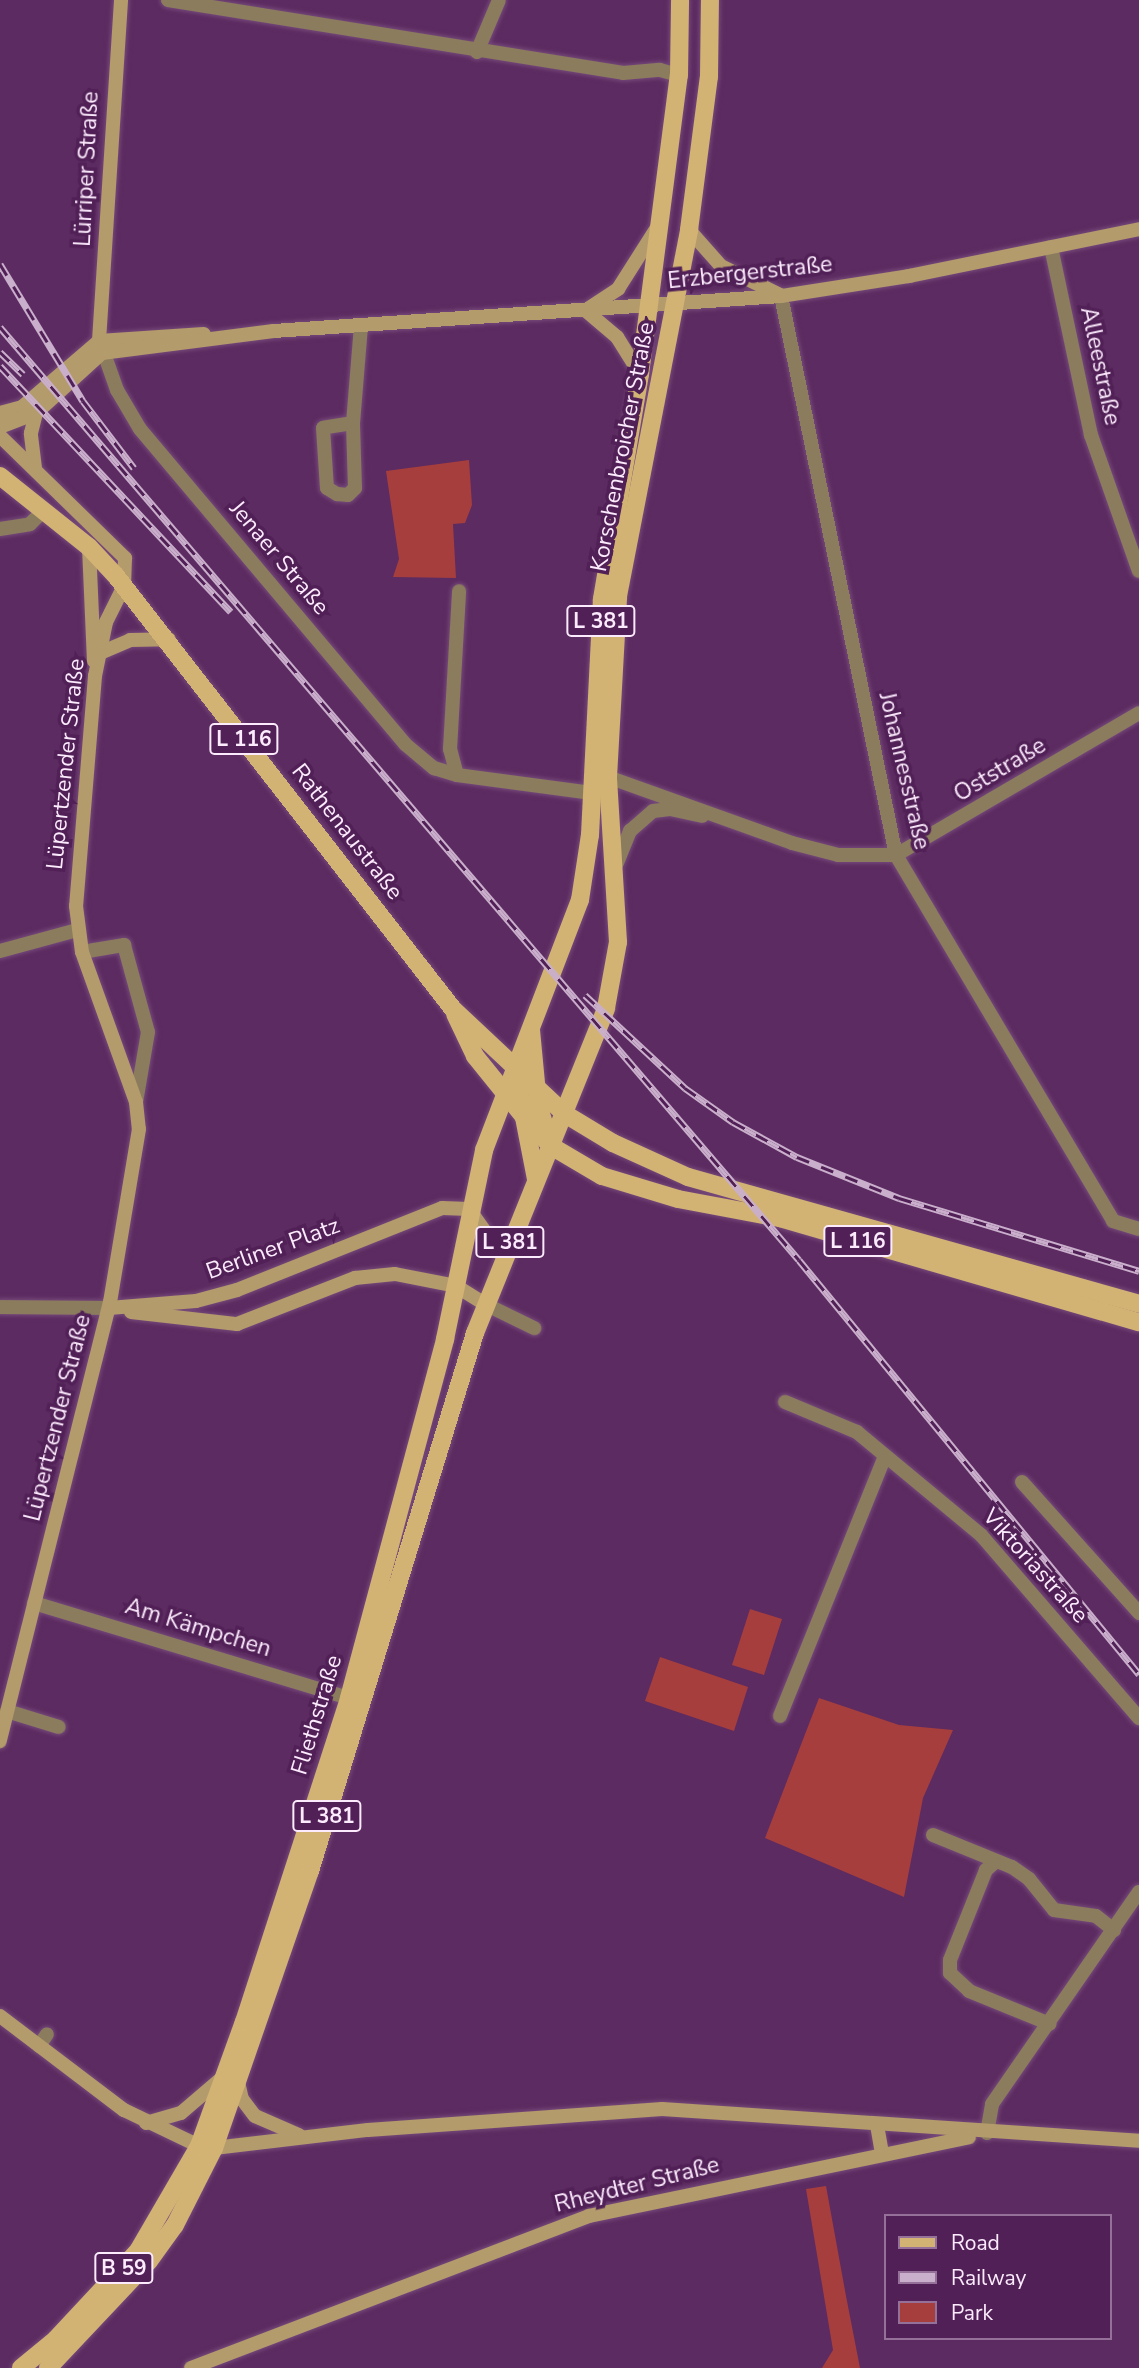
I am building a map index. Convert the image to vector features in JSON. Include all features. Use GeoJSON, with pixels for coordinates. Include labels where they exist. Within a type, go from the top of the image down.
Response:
{"type":"FeatureCollection","features":[{"type":"Feature","properties":{"kind":"main road","name":"Lürriper Straße"},"geometry":{"type":"LineString","coordinates":[[101,347],[121,0]]}},
{"type":"Feature","properties":{"kind":"main road","name":"Korschenbroicher Straße"},"geometry":{"type":"LineString","coordinates":[[503,1094],[580,900],[592,793],[602,599],[640,374],[679,75],[680,0]]}},
{"type":"Feature","properties":{"kind":"main road","name":"Korschenbroicher Straße"},"geometry":{"type":"LineString","coordinates":[[551,1146],[615,975],[615,875],[608,777],[618,596],[689,230],[709,77],[710,0]]}},
{"type":"Feature","properties":{"kind":"main road"},"geometry":{"type":"LineString","coordinates":[[640,374],[617,337],[585,310],[618,289],[659,223]]}},
{"type":"Feature","properties":{"kind":"main road","name":"Erzbergerstraße"},"geometry":{"type":"LineString","coordinates":[[101,347],[173,333],[237,334],[781,296],[909,276],[1139,229]]}},
{"type":"Feature","properties":{"kind":"main road"},"geometry":{"type":"LineString","coordinates":[[689,230],[721,267],[781,296]]}},
{"type":"Feature","properties":{"kind":"main road"},"geometry":{"type":"LineString","coordinates":[[0,427],[36,413],[101,347]]}},
{"type":"Feature","properties":{"kind":"main road"},"geometry":{"type":"LineString","coordinates":[[0,413],[22,407],[101,347]]}},
{"type":"Feature","properties":{"kind":"main road"},"geometry":{"type":"LineString","coordinates":[[36,413],[31,433],[36,468]]}},
{"type":"Feature","properties":{"kind":"main road"},"geometry":{"type":"LineString","coordinates":[[0,436],[120,551],[126,567],[124,586]]}},
{"type":"Feature","properties":{"kind":"main road","name":"Rathenaustraße"},"geometry":{"type":"LineString","coordinates":[[0,477],[89,547],[124,586],[169,639],[453,1009],[565,1114]]}},
{"type":"Feature","properties":{"kind":"main road"},"geometry":{"type":"LineString","coordinates":[[89,547],[95,676]]}},
{"type":"Feature","properties":{"kind":"main road","name":"Lüpertzender Straße"},"geometry":{"type":"LineString","coordinates":[[0,1741],[109,1308],[137,1146],[136,1102],[82,952],[77,930],[78,864],[95,676],[106,622],[124,586]]}},
{"type":"Feature","properties":{"kind":"main road"},"geometry":{"type":"LineString","coordinates":[[100,653],[130,640],[169,639]]}},
{"type":"Feature","properties":{"kind":"main road","name":"Rathenaustraße"},"geometry":{"type":"LineString","coordinates":[[453,1009],[475,1056],[503,1094],[551,1146]]}},
{"type":"Feature","properties":{"kind":"main road"},"geometry":{"type":"LineString","coordinates":[[531,1026],[537,1088],[551,1146]]}},
{"type":"Feature","properties":{"kind":"main road"},"geometry":{"type":"LineString","coordinates":[[514,1066],[536,1180]]}},
{"type":"Feature","properties":{"kind":"main road","name":"Fliethstraße"},"geometry":{"type":"LineString","coordinates":[[231,2080],[349,1698],[456,1286],[468,1209],[503,1094]]}},
{"type":"Feature","properties":{"kind":"main road","name":"L 116"},"geometry":{"type":"LineString","coordinates":[[565,1114],[613,1143],[688,1177],[1139,1304]]}},
{"type":"Feature","properties":{"kind":"main road","name":"L 116"},"geometry":{"type":"LineString","coordinates":[[551,1146],[629,1186],[780,1218],[1139,1322]]}},
{"type":"Feature","properties":{"kind":"main road","name":"Fliethstraße"},"geometry":{"type":"LineString","coordinates":[[48,2368],[149,2261],[175,2225],[231,2080],[333,1798],[427,1479],[485,1304],[551,1146]]}},
{"type":"Feature","properties":{"kind":"main road"},"geometry":{"type":"LineString","coordinates":[[468,1209],[503,1257]]}},
{"type":"Feature","properties":{"kind":"main road","name":"Berliner Platz"},"geometry":{"type":"LineString","coordinates":[[109,1308],[196,1301],[237,1290],[435,1210],[468,1209]]}},
{"type":"Feature","properties":{"kind":"main road"},"geometry":{"type":"LineString","coordinates":[[109,1308],[188,1322],[237,1324],[355,1278],[413,1275],[456,1286],[485,1304]]}},
{"type":"Feature","properties":{"kind":"main road"},"geometry":{"type":"LineString","coordinates":[[0,2016],[43,2040],[94,2090],[146,2123],[206,2147]]}},
{"type":"Feature","properties":{"kind":"main road"},"geometry":{"type":"LineString","coordinates":[[146,2123],[181,2113],[231,2080],[255,2116],[303,2136]]}},
{"type":"Feature","properties":{"kind":"main road","name":"Rheydter Straße"},"geometry":{"type":"LineString","coordinates":[[206,2147],[303,2136],[662,2109],[987,2133],[1139,2141]]}},
{"type":"Feature","properties":{"kind":"main road"},"geometry":{"type":"LineString","coordinates":[[877,2125],[882,2154]]}},
{"type":"Feature","properties":{"kind":"main road","name":"Rheydter Straße"},"geometry":{"type":"LineString","coordinates":[[191,2368],[589,2216],[987,2133]]}},
{"type":"Feature","properties":{"kind":"main road","name":"Fliethstraße"},"geometry":{"type":"LineString","coordinates":[[21,2368],[56,2339],[138,2251],[206,2147]]}},
{"type":"Feature","properties":{"kind":"street"},"geometry":{"type":"LineString","coordinates":[[168,0],[623,73],[660,70],[679,75]]}},
{"type":"Feature","properties":{"kind":"street"},"geometry":{"type":"LineString","coordinates":[[477,51],[499,0]]}},
{"type":"Feature","properties":{"kind":"street","name":"Alleestraße"},"geometry":{"type":"LineString","coordinates":[[1051,247],[1091,436],[1139,571]]}},
{"type":"Feature","properties":{"kind":"street","name":"Johannesstraße"},"geometry":{"type":"LineString","coordinates":[[781,296],[896,855],[1113,1221],[1139,1229]]}},
{"type":"Feature","properties":{"kind":"street"},"geometry":{"type":"LineString","coordinates":[[353,423],[323,428],[327,488],[337,494],[348,495],[355,488],[353,423],[361,326]]}},
{"type":"Feature","properties":{"kind":"street","name":"Jenaer Straße"},"geometry":{"type":"LineString","coordinates":[[101,347],[117,390],[149,439],[405,744],[434,768],[457,775],[592,793]]}},
{"type":"Feature","properties":{"kind":"street"},"geometry":{"type":"LineString","coordinates":[[0,529],[30,524],[43,511]]}},
{"type":"Feature","properties":{"kind":"street"},"geometry":{"type":"LineString","coordinates":[[457,775],[450,749],[459,591]]}},
{"type":"Feature","properties":{"kind":"street","name":"Oststraße"},"geometry":{"type":"LineString","coordinates":[[896,855],[1139,713]]}},
{"type":"Feature","properties":{"kind":"street"},"geometry":{"type":"LineString","coordinates":[[608,777],[719,818],[838,855],[896,855]]}},
{"type":"Feature","properties":{"kind":"street"},"geometry":{"type":"LineString","coordinates":[[615,875],[630,831],[653,811],[670,809],[719,818]]}},
{"type":"Feature","properties":{"kind":"street"},"geometry":{"type":"LineString","coordinates":[[0,951],[77,930]]}},
{"type":"Feature","properties":{"kind":"street","name":"Lüpertzender Straße"},"geometry":{"type":"LineString","coordinates":[[82,952],[124,945],[148,1032],[136,1102]]}},
{"type":"Feature","properties":{"kind":"street"},"geometry":{"type":"LineString","coordinates":[[485,1304],[534,1328]]}},
{"type":"Feature","properties":{"kind":"street"},"geometry":{"type":"LineString","coordinates":[[0,1307],[109,1308]]}},
{"type":"Feature","properties":{"kind":"street","name":"Viktoriastraße"},"geometry":{"type":"LineString","coordinates":[[785,1402],[841,1422],[981,1535],[1139,1718]]}},
{"type":"Feature","properties":{"kind":"street"},"geometry":{"type":"LineString","coordinates":[[780,1716],[886,1456]]}},
{"type":"Feature","properties":{"kind":"street"},"geometry":{"type":"LineString","coordinates":[[1023,1482],[1139,1613]]}},
{"type":"Feature","properties":{"kind":"street","name":"Am Kämpchen"},"geometry":{"type":"LineString","coordinates":[[34,1603],[349,1698]]}},
{"type":"Feature","properties":{"kind":"street"},"geometry":{"type":"LineString","coordinates":[[7,1711],[59,1727]]}},
{"type":"Feature","properties":{"kind":"street"},"geometry":{"type":"LineString","coordinates":[[933,1835],[967,1846],[994,1863],[1029,1879],[1054,1910],[1096,1916],[1114,1930]]}},
{"type":"Feature","properties":{"kind":"street"},"geometry":{"type":"LineString","coordinates":[[994,1863],[986,1870],[955,1947],[950,1973],[969,1991],[1050,2024]]}},
{"type":"Feature","properties":{"kind":"street"},"geometry":{"type":"LineString","coordinates":[[987,2133],[992,2104],[1139,1892]]}},
{"type":"Feature","properties":{"kind":"green space"},"geometry":{"type":"Polygon","coordinates":[[[469,460],[472,505],[465,523],[453,524],[456,578],[393,577],[399,559],[386,471],[469,460]]]}},
{"type":"Feature","properties":{"kind":"green space"},"geometry":{"type":"Polygon","coordinates":[[[750,1609],[782,1619],[764,1675],[732,1665],[750,1609]]]}},
{"type":"Feature","properties":{"kind":"green space"},"geometry":{"type":"Polygon","coordinates":[[[660,1657],[748,1687],[734,1731],[645,1701],[660,1657]]]}},
{"type":"Feature","properties":{"kind":"green space"},"geometry":{"type":"Polygon","coordinates":[[[819,1698],[899,1725],[953,1730],[923,1798],[904,1897],[765,1838],[819,1698]]]}},
{"type":"Feature","properties":{"kind":"green space"},"geometry":{"type":"Polygon","coordinates":[[[826,2186],[860,2368],[822,2368],[833,2350],[806,2189],[826,2186]]]}},
{"type":"Feature","properties":{"kind":"railway"},"geometry":{"type":"LineString","coordinates":[[0,264],[83,401],[134,468]]}},
{"type":"Feature","properties":{"kind":"railway"},"geometry":{"type":"LineString","coordinates":[[0,327],[799,1260],[1139,1674]]}},
{"type":"Feature","properties":{"kind":"railway"},"geometry":{"type":"LineString","coordinates":[[0,352],[23,374]]}},
{"type":"Feature","properties":{"kind":"railway"},"geometry":{"type":"LineString","coordinates":[[0,366],[231,612]]}},
{"type":"Feature","properties":{"kind":"railway"},"geometry":{"type":"LineString","coordinates":[[585,995],[685,1088],[733,1122],[797,1157],[899,1198],[1139,1271]]}}]}
